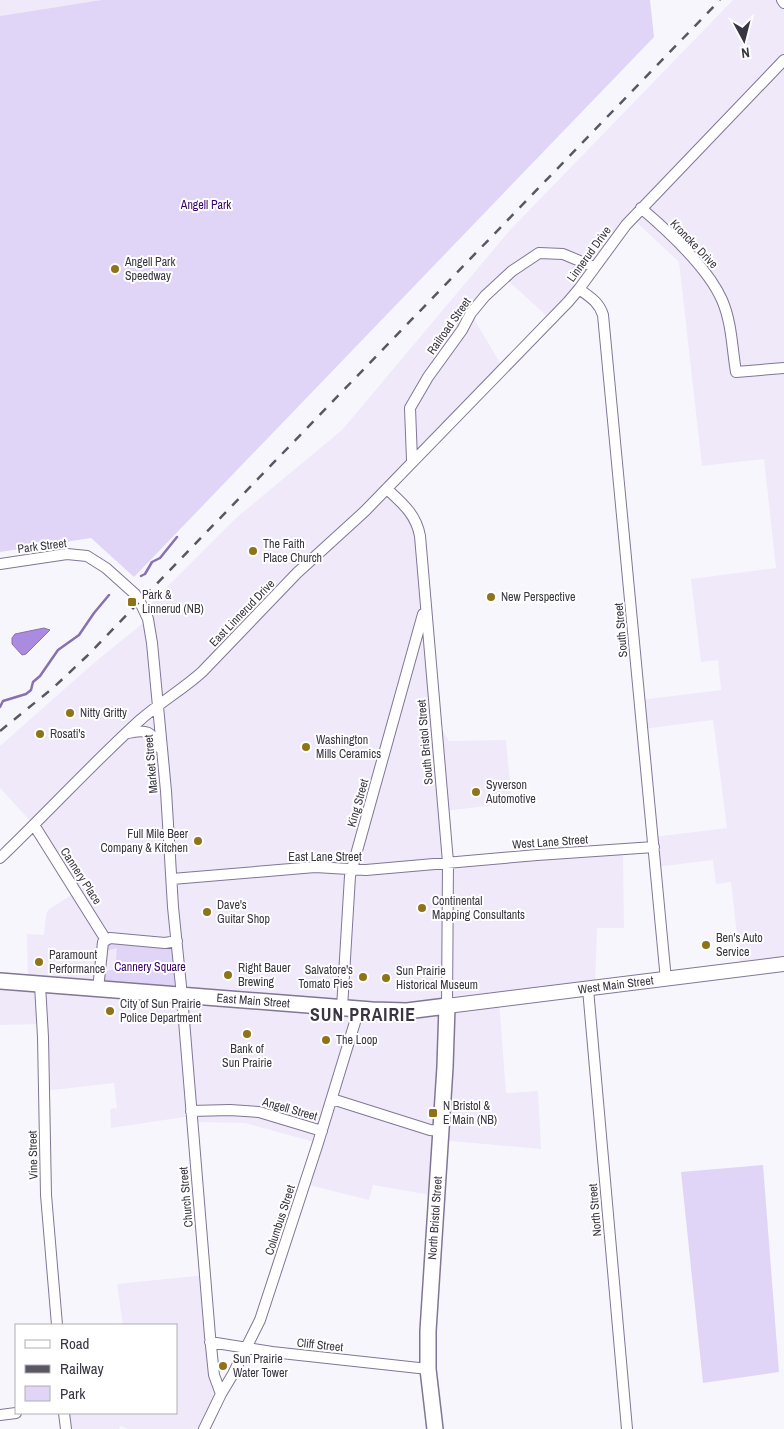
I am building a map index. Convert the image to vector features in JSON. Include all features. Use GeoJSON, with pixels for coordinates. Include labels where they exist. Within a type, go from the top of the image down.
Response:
{"type":"FeatureCollection","features":[{"type":"Feature","properties":{"kind":"main road","name":"West Main Street"},"geometry":{"type":"LineString","coordinates":[[447,1006],[784,964]]}},
{"type":"Feature","properties":{"kind":"main road","name":"East Main Street"},"geometry":{"type":"LineString","coordinates":[[0,981],[40,985],[99,984],[182,996],[359,1010],[407,1011],[447,1006]]}},
{"type":"Feature","properties":{"kind":"main road","name":"North Bristol Street"},"geometry":{"type":"LineString","coordinates":[[434,1429],[428,1369],[447,1006]]}},
{"type":"Feature","properties":{"kind":"street","name":"Linnerud Drive"},"geometry":{"type":"LineString","coordinates":[[412,460],[579,289],[626,225],[641,208],[784,60]]}},
{"type":"Feature","properties":{"kind":"street","name":"Kroncke Drive"},"geometry":{"type":"LineString","coordinates":[[641,208],[701,267],[717,291],[728,318],[736,372],[784,368]]}},
{"type":"Feature","properties":{"kind":"street","name":"Railroad Street"},"geometry":{"type":"LineString","coordinates":[[412,460],[410,408],[428,377],[462,330],[471,313],[485,296],[512,271],[539,253],[563,254],[594,267]]}},
{"type":"Feature","properties":{"kind":"street","name":"South Street"},"geometry":{"type":"LineString","coordinates":[[579,289],[596,301],[603,315],[666,980]]}},
{"type":"Feature","properties":{"kind":"street","name":"East Linnerud Drive"},"geometry":{"type":"LineString","coordinates":[[0,858],[58,799],[158,705],[202,672],[297,573],[344,532],[387,489],[412,460]]}},
{"type":"Feature","properties":{"kind":"street","name":"South Bristol Street"},"geometry":{"type":"LineString","coordinates":[[387,489],[409,510],[418,526],[448,862],[447,1006]]}},
{"type":"Feature","properties":{"kind":"street","name":"Park Street"},"geometry":{"type":"LineString","coordinates":[[0,564],[62,555],[87,556]]}},
{"type":"Feature","properties":{"kind":"street","name":"Market Street"},"geometry":{"type":"LineString","coordinates":[[87,556],[106,568],[134,594],[144,610],[151,631],[182,996]]}},
{"type":"Feature","properties":{"kind":"street","name":"King Street"},"geometry":{"type":"LineString","coordinates":[[342,1008],[347,913],[352,870],[425,609]]}},
{"type":"Feature","properties":{"kind":"street"},"geometry":{"type":"LineString","coordinates":[[127,734],[139,731],[152,734],[162,753]]}},
{"type":"Feature","properties":{"kind":"street","name":"Cannery Place"},"geometry":{"type":"LineString","coordinates":[[34,825],[104,942]]}},
{"type":"Feature","properties":{"kind":"street","name":"West Lane Street"},"geometry":{"type":"LineString","coordinates":[[448,862],[654,847]]}},
{"type":"Feature","properties":{"kind":"street","name":"East Lane Street"},"geometry":{"type":"LineString","coordinates":[[172,879],[309,867],[352,870],[409,867],[448,862]]}},
{"type":"Feature","properties":{"kind":"street"},"geometry":{"type":"LineString","coordinates":[[99,984],[104,942],[110,938],[165,943],[176,942]]}},
{"type":"Feature","properties":{"kind":"street","name":"Vine Street"},"geometry":{"type":"LineString","coordinates":[[40,985],[43,1037],[46,1195],[57,1324]]}},
{"type":"Feature","properties":{"kind":"street","name":"North Street"},"geometry":{"type":"LineString","coordinates":[[588,989],[627,1429]]}},
{"type":"Feature","properties":{"kind":"street","name":"Church Street"},"geometry":{"type":"LineString","coordinates":[[182,996],[210,1342],[214,1375],[220,1394]]}},
{"type":"Feature","properties":{"kind":"street","name":"Columbus Street"},"geometry":{"type":"LineString","coordinates":[[204,1429],[220,1394],[233,1374],[260,1320],[322,1131],[359,1010]]}},
{"type":"Feature","properties":{"kind":"street","name":"Angell Street"},"geometry":{"type":"LineString","coordinates":[[332,1099],[430,1130],[441,1131]]}},
{"type":"Feature","properties":{"kind":"street","name":"Angell Street"},"geometry":{"type":"LineString","coordinates":[[191,1111],[230,1110],[259,1112],[322,1131]]}},
{"type":"Feature","properties":{"kind":"street","name":"Cliff Street"},"geometry":{"type":"LineString","coordinates":[[210,1342],[272,1352],[428,1369]]}},
{"type":"Feature","properties":{"kind":"street"},"geometry":{"type":"LineString","coordinates":[[0,1415],[15,1413]]}},
{"type":"Feature","properties":{"kind":"street"},"geometry":{"type":"LineString","coordinates":[[64,1414],[66,1429]]}},
{"type":"Feature","properties":{"kind":"shaded area"},"geometry":{"type":"Polygon","coordinates":[[[0,0],[101,0],[0,16],[0,0]]]}},
{"type":"Feature","properties":{"kind":"shaded area"},"geometry":{"type":"Polygon","coordinates":[[[733,0],[784,0],[784,964],[741,970],[731,882],[716,884],[713,860],[656,867],[653,837],[727,828],[713,720],[643,729],[640,700],[721,690],[718,660],[701,662],[691,579],[776,568],[764,459],[702,466],[679,262],[632,218],[550,319],[505,278],[471,314],[503,368],[387,489],[414,517],[435,716],[449,741],[506,740],[512,803],[444,811],[448,862],[623,850],[624,928],[597,928],[595,989],[499,1000],[506,1093],[538,1091],[541,1149],[440,1140],[436,1196],[373,1185],[369,1200],[305,1184],[318,1143],[245,1123],[192,1122],[191,1116],[111,1128],[110,1109],[117,1108],[114,1083],[44,1091],[43,1024],[0,1025],[0,981],[28,984],[27,934],[44,935],[48,910],[76,892],[34,825],[0,788],[0,746],[95,662],[148,619],[144,610],[236,518],[342,430],[510,230],[733,0]]]}},
{"type":"Feature","properties":{"kind":"shaded area"},"geometry":{"type":"Polygon","coordinates":[[[44,628],[50,630],[26,654],[22,655],[12,644],[12,638],[15,634],[44,628]]]}},
{"type":"Feature","properties":{"kind":"shaded area"},"geometry":{"type":"Polygon","coordinates":[[[205,1275],[221,1394],[204,1429],[128,1429],[121,1426],[119,1429],[66,1429],[64,1414],[178,1414],[178,1324],[123,1324],[117,1284],[205,1275]]]}},
{"type":"Feature","properties":{"kind":"green space","name":"Angell Park"},"geometry":{"type":"Polygon","coordinates":[[[101,0],[650,0],[654,37],[134,577],[91,538],[0,552],[0,16],[101,0]]]}},
{"type":"Feature","properties":{"kind":"green space","name":"Cannery Square"},"geometry":{"type":"Polygon","coordinates":[[[177,941],[182,996],[98,989],[100,973],[115,969],[117,948],[102,952],[103,942],[177,941]]]}},
{"type":"Feature","properties":{"kind":"green space"},"geometry":{"type":"Polygon","coordinates":[[[763,1165],[779,1372],[703,1383],[681,1172],[763,1165]]]}},
{"type":"Feature","properties":{"kind":"waterway"},"geometry":{"type":"LineString","coordinates":[[141,576],[145,574],[152,562],[160,558],[177,537]]}},
{"type":"Feature","properties":{"kind":"waterway"},"geometry":{"type":"LineString","coordinates":[[0,707],[3,701],[26,694],[31,690],[33,682],[40,676],[58,650],[79,635],[109,595]]}},
{"type":"Feature","properties":{"kind":"railway"},"geometry":{"type":"LineString","coordinates":[[0,731],[53,688],[87,656],[720,0]]}},
{"type":"Feature","properties":{"kind":"place","name":"Angell Park Speedway"},"geometry":{"type":"Point","coordinates":[115,269]}},
{"type":"Feature","properties":{"kind":"place","name":"The Faith Place Church"},"geometry":{"type":"Point","coordinates":[253,551]}},
{"type":"Feature","properties":{"kind":"place","name":"New Perspective"},"geometry":{"type":"Point","coordinates":[491,597]}},
{"type":"Feature","properties":{"kind":"place","name":"Park & Linnerud (NB)"},"geometry":{"type":"Point","coordinates":[132,602]}},
{"type":"Feature","properties":{"kind":"place","name":"Nitty Gritty"},"geometry":{"type":"Point","coordinates":[70,713]}},
{"type":"Feature","properties":{"kind":"place","name":"Rosati's"},"geometry":{"type":"Point","coordinates":[40,734]}},
{"type":"Feature","properties":{"kind":"place","name":"Washington Mills Ceramics"},"geometry":{"type":"Point","coordinates":[306,747]}},
{"type":"Feature","properties":{"kind":"place","name":"Syverson Automotive"},"geometry":{"type":"Point","coordinates":[476,792]}},
{"type":"Feature","properties":{"kind":"place","name":"Full Mile Beer Company & Kitchen"},"geometry":{"type":"Point","coordinates":[198,841]}},
{"type":"Feature","properties":{"kind":"place","name":"Continental Mapping Consultants"},"geometry":{"type":"Point","coordinates":[422,908]}},
{"type":"Feature","properties":{"kind":"place","name":"Dave's Guitar Shop"},"geometry":{"type":"Point","coordinates":[207,912]}},
{"type":"Feature","properties":{"kind":"place","name":"Ben's Auto Service"},"geometry":{"type":"Point","coordinates":[706,945]}},
{"type":"Feature","properties":{"kind":"place","name":"Paramount Performance"},"geometry":{"type":"Point","coordinates":[39,962]}},
{"type":"Feature","properties":{"kind":"place","name":"Right Bauer Brewing"},"geometry":{"type":"Point","coordinates":[228,975]}},
{"type":"Feature","properties":{"kind":"place","name":"Salvatore's Tomato Pies"},"geometry":{"type":"Point","coordinates":[363,977]}},
{"type":"Feature","properties":{"kind":"place","name":"Sun Prairie Historical Museum"},"geometry":{"type":"Point","coordinates":[386,978]}},
{"type":"Feature","properties":{"kind":"place","name":"City of Sun Prairie Police Department"},"geometry":{"type":"Point","coordinates":[110,1011]}},
{"type":"Feature","properties":{"kind":"place","name":"Bank of Sun Prairie"},"geometry":{"type":"Point","coordinates":[247,1034]}},
{"type":"Feature","properties":{"kind":"place","name":"The Loop"},"geometry":{"type":"Point","coordinates":[326,1040]}},
{"type":"Feature","properties":{"kind":"place","name":"N Bristol & E Main (NB)"},"geometry":{"type":"Point","coordinates":[433,1113]}},
{"type":"Feature","properties":{"kind":"place","name":"Sun Prairie Water Tower"},"geometry":{"type":"Point","coordinates":[223,1366]}},
{"type":"Feature","properties":{"kind":"district","name":"SUN PRAIRIE"},"geometry":{"type":"Point","coordinates":[363,1014]}}]}
